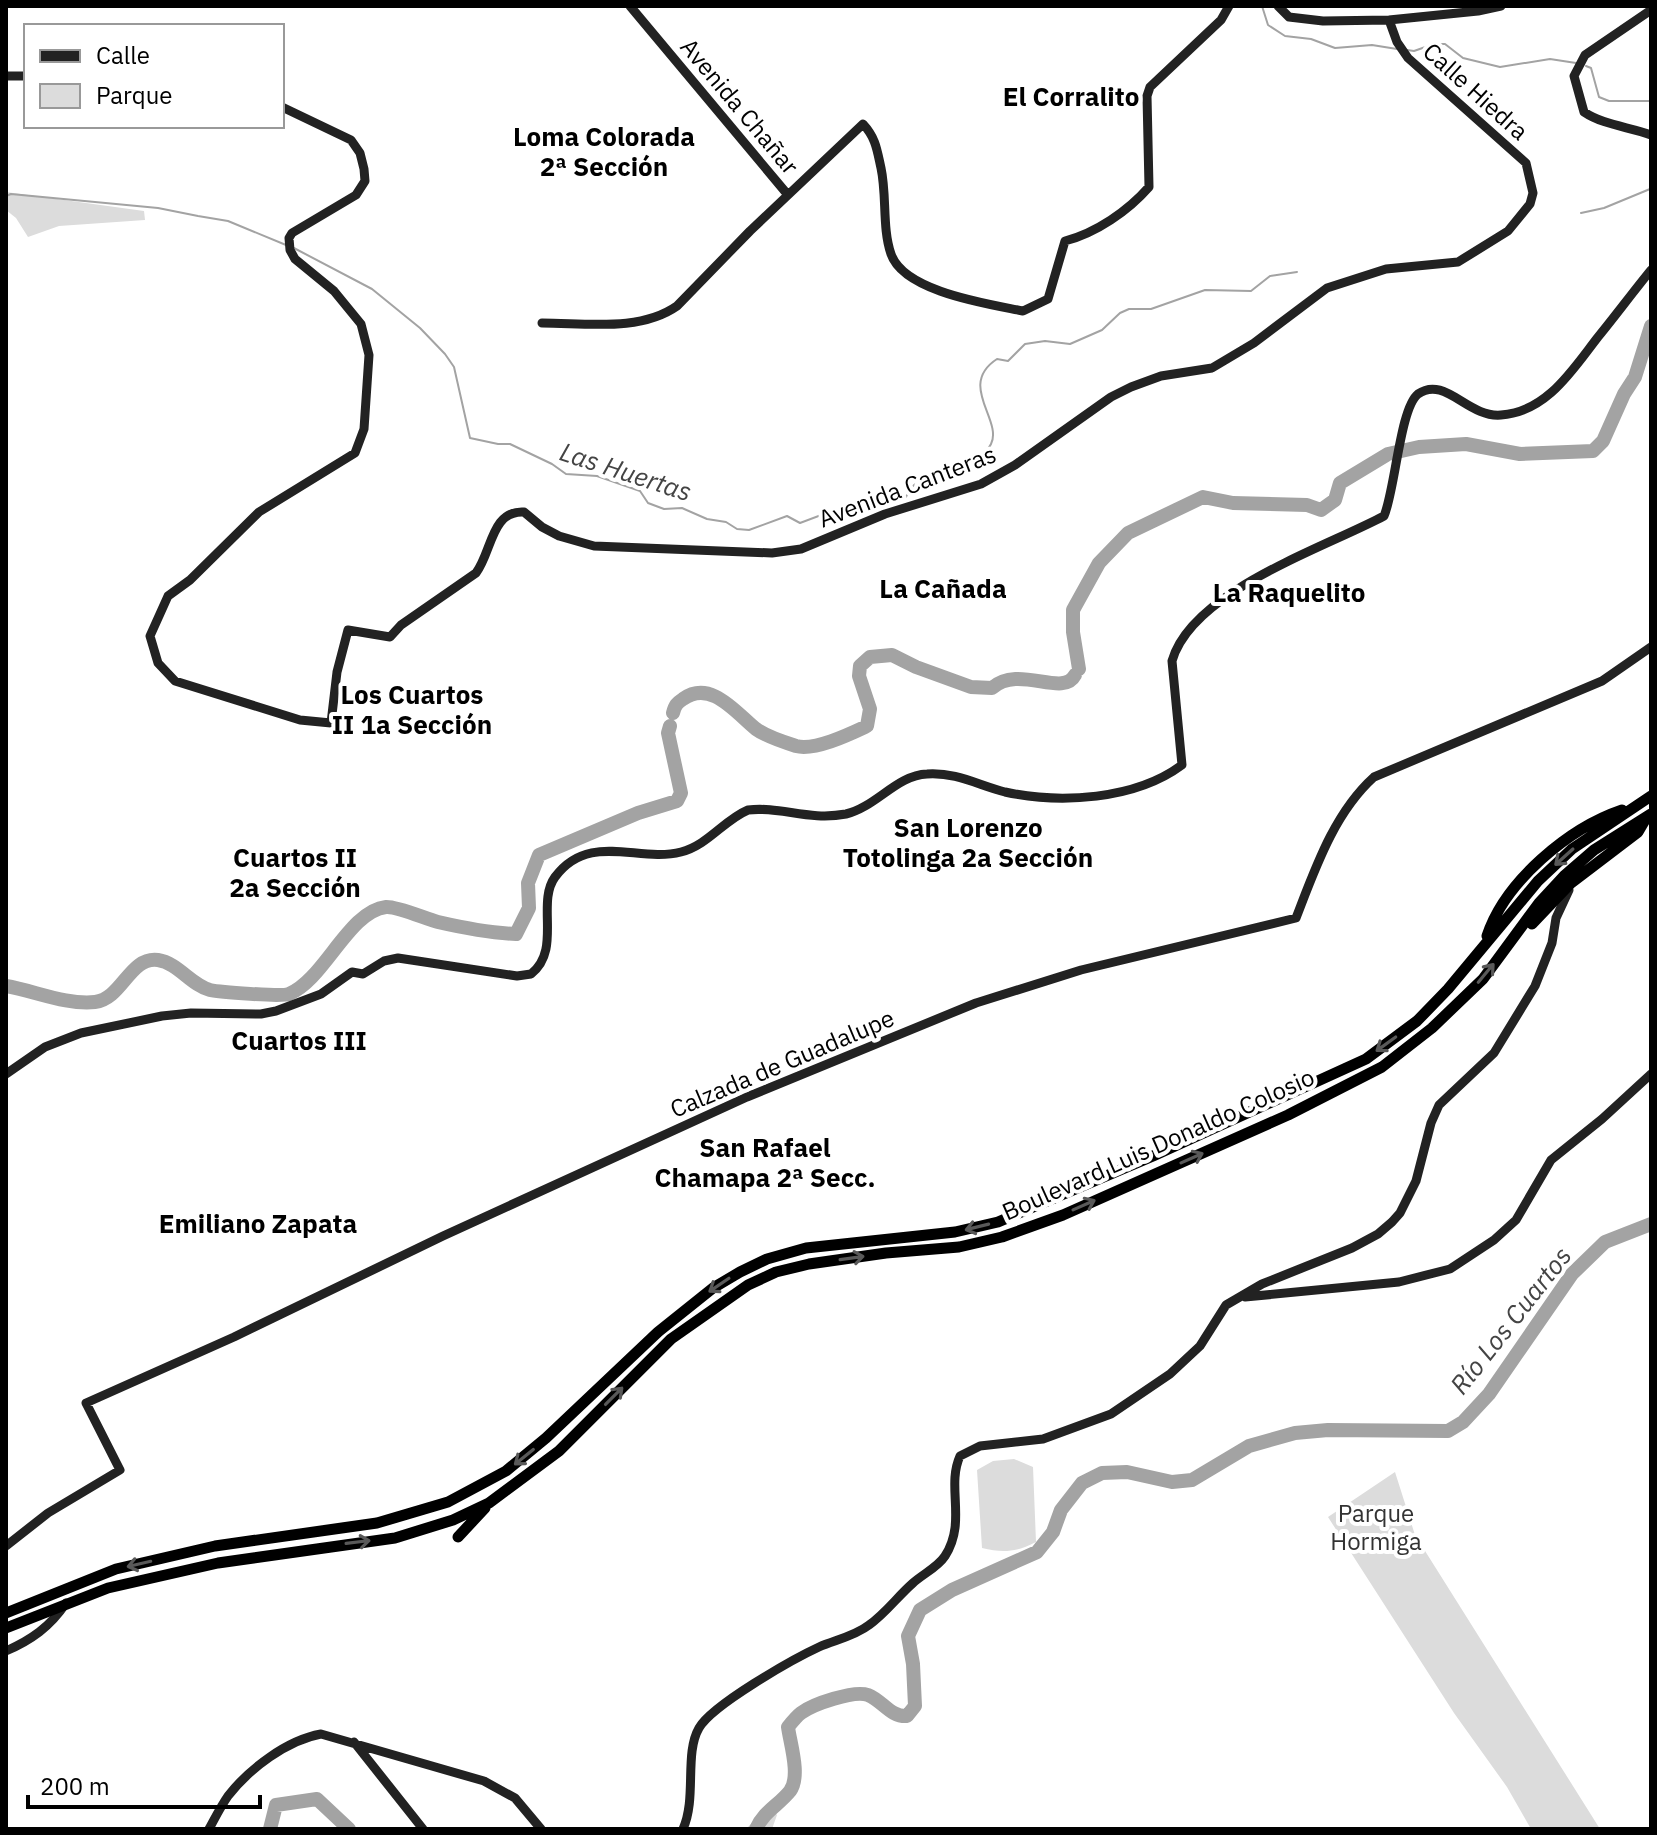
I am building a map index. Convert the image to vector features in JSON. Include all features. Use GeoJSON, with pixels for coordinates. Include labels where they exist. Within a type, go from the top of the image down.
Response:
{"type":"FeatureCollection","features":[{"type":"Feature","properties":{"kind":"highway","name":"Boulevard Luis Donaldo Colosio"},"geometry":{"type":"LineString","coordinates":[[6,1613],[116,1569],[215,1546],[377,1523],[448,1502],[506,1471],[546,1438],[658,1332],[713,1288],[767,1259],[806,1248],[955,1232],[998,1222],[1153,1156],[1366,1059],[1417,1021],[1483,946],[1495,917],[1533,867],[1588,824],[1651,796]]}},
{"type":"Feature","properties":{"kind":"highway","name":"Boulevard Luis Donaldo Colosio"},"geometry":{"type":"LineString","coordinates":[[6,1628],[108,1588],[218,1563],[395,1538],[453,1520],[489,1503],[559,1451],[671,1339],[748,1285],[776,1272],[809,1264],[959,1247],[1002,1237],[1063,1215],[1288,1115],[1382,1067],[1432,1028],[1483,979],[1539,903],[1564,876],[1594,850],[1648,815]]}},
{"type":"Feature","properties":{"kind":"highway"},"geometry":{"type":"LineString","coordinates":[[1521,930],[1535,922],[1576,880],[1638,832],[1648,815]]}},
{"type":"Feature","properties":{"kind":"highway"},"geometry":{"type":"LineString","coordinates":[[458,1537],[489,1503]]}},
{"type":"Feature","properties":{"kind":"highway"},"geometry":{"type":"LineString","coordinates":[[314,1531],[279,1538],[277,1548],[318,1547]]}},
{"type":"Feature","properties":{"kind":"highway"},"geometry":{"type":"LineString","coordinates":[[215,1546],[220,1548],[256,1542],[261,1545],[258,1553],[218,1563]]}},
{"type":"Feature","properties":{"kind":"street","name":"Avenida Chañar"},"geometry":{"type":"LineString","coordinates":[[630,6],[788,195]]}},
{"type":"Feature","properties":{"kind":"street"},"geometry":{"type":"LineString","coordinates":[[542,323],[635,322],[664,315],[677,306],[863,124],[874,136],[884,182],[889,245],[894,261],[933,290],[1023,311],[1048,299],[1065,241],[1080,237],[1113,218],[1149,187],[1147,96],[1150,87],[1221,20],[1229,6]]}},
{"type":"Feature","properties":{"kind":"street"},"geometry":{"type":"LineString","coordinates":[[1278,6],[1289,17],[1323,21],[1389,20],[1501,6]]}},
{"type":"Feature","properties":{"kind":"street"},"geometry":{"type":"LineString","coordinates":[[1651,10],[1581,58],[1575,71],[1574,84],[1584,112],[1598,120],[1651,135]]}},
{"type":"Feature","properties":{"kind":"street","name":"Calle Hiedra"},"geometry":{"type":"LineString","coordinates":[[1327,288],[1386,269],[1458,262],[1508,231],[1530,204],[1533,193],[1526,163],[1408,58],[1397,42],[1389,20]]}},
{"type":"Feature","properties":{"kind":"street","name":"Avenida Canteras"},"geometry":{"type":"LineString","coordinates":[[284,108],[351,140],[360,153],[365,181],[356,195],[292,233],[289,245],[302,266],[334,291],[361,324],[369,355],[364,429],[355,453],[259,512],[190,580],[168,596],[150,636],[158,663],[175,681],[300,720],[331,723],[337,672],[348,630],[390,637],[401,625],[476,573],[500,520],[508,513],[524,512],[559,536],[594,546],[772,553],[801,549],[885,514],[981,484],[1015,465],[1111,397],[1161,376],[1212,368],[1254,343],[1327,288]]}},
{"type":"Feature","properties":{"kind":"street"},"geometry":{"type":"LineString","coordinates":[[6,1074],[59,1039],[162,1016],[276,1011],[321,994],[352,972],[363,974],[391,958],[517,976],[531,974],[539,964],[546,943],[549,889],[557,873],[568,864],[586,854],[612,850],[682,852],[702,843],[745,811],[753,809],[818,818],[860,810],[906,780],[924,774],[965,778],[1016,794],[1078,797],[1115,794],[1158,781],[1182,765],[1172,661],[1176,647],[1203,616],[1233,590],[1384,516],[1411,402],[1417,395],[1431,388],[1446,391],[1469,409],[1492,415],[1512,414],[1541,401],[1573,371],[1651,270]]}},
{"type":"Feature","properties":{"kind":"street","name":"Calzada de Guadalupe"},"geometry":{"type":"LineString","coordinates":[[6,1546],[48,1513],[120,1470],[86,1403],[747,1097],[947,1014],[1024,986],[1081,970],[1296,918],[1323,851],[1349,805],[1374,777],[1602,681],[1651,647]]}},
{"type":"Feature","properties":{"kind":"street"},"geometry":{"type":"LineString","coordinates":[[683,1829],[689,1816],[698,1730],[710,1715],[799,1657],[868,1626],[912,1583],[943,1560],[953,1542],[956,1527],[956,1469],[960,1456],[980,1446],[1043,1439],[1111,1414],[1170,1374],[1200,1346],[1226,1305],[1262,1284],[1352,1248],[1378,1234],[1400,1213],[1416,1181],[1431,1123],[1439,1105],[1494,1053],[1508,1032],[1535,986],[1552,943],[1556,918],[1576,880]]}},
{"type":"Feature","properties":{"kind":"street"},"geometry":{"type":"LineString","coordinates":[[1535,922],[1548,916],[1556,918]]}},
{"type":"Feature","properties":{"kind":"street"},"geometry":{"type":"LineString","coordinates":[[1238,1298],[1399,1282],[1450,1269],[1494,1240],[1516,1220],[1551,1160],[1651,1074]]}},
{"type":"Feature","properties":{"kind":"street"},"geometry":{"type":"LineString","coordinates":[[6,1651],[31,1640],[56,1618],[66,1603]]}},
{"type":"Feature","properties":{"kind":"street"},"geometry":{"type":"LineString","coordinates":[[209,1829],[227,1797],[244,1779],[282,1751],[310,1736],[321,1734],[472,1776],[500,1788],[515,1798],[541,1829]]}},
{"type":"Feature","properties":{"kind":"street"},"geometry":{"type":"LineString","coordinates":[[354,1742],[423,1829]]}},
{"type":"Feature","properties":{"kind":"green space"},"geometry":{"type":"Polygon","coordinates":[[[6,192],[144,211],[145,220],[59,226],[28,237],[16,218],[6,210],[6,192]]]}},
{"type":"Feature","properties":{"kind":"green space"},"geometry":{"type":"Polygon","coordinates":[[[1014,1459],[1033,1467],[1036,1542],[1010,1551],[982,1548],[977,1470],[993,1461],[1014,1459]]]}},
{"type":"Feature","properties":{"kind":"green space","name":"Parque Hormiga"},"geometry":{"type":"Polygon","coordinates":[[[1395,1472],[1415,1535],[1600,1829],[1531,1829],[1507,1787],[1454,1713],[1328,1517],[1395,1472]]]}},
{"type":"Feature","properties":{"kind":"green space"},"geometry":{"type":"Polygon","coordinates":[[[769,1805],[777,1815],[772,1829],[746,1829],[769,1805]]]}},
{"type":"Feature","properties":{"kind":"waterway"},"geometry":{"type":"LineString","coordinates":[[1262,6],[1268,25],[1285,36],[1311,39],[1335,48],[1372,45],[1397,49]]}},
{"type":"Feature","properties":{"kind":"waterway"},"geometry":{"type":"LineString","coordinates":[[1407,50],[1445,44],[1463,58],[1500,67],[1550,59],[1576,63]]}},
{"type":"Feature","properties":{"kind":"waterway"},"geometry":{"type":"LineString","coordinates":[[1586,66],[1591,68],[1599,97],[1609,101],[1651,101]]}},
{"type":"Feature","properties":{"kind":"waterway","name":"Las Huertas"},"geometry":{"type":"LineString","coordinates":[[1581,213],[1604,208],[1650,189]]}},
{"type":"Feature","properties":{"kind":"waterway","name":"Las Huertas"},"geometry":{"type":"LineString","coordinates":[[6,196],[158,208],[228,221],[286,245]]}},
{"type":"Feature","properties":{"kind":"waterway","name":"Las Huertas"},"geometry":{"type":"LineString","coordinates":[[292,247],[372,289],[420,328],[445,354],[454,367],[470,438],[510,444],[566,474],[597,476],[640,491],[648,503],[664,509],[682,508],[707,519],[726,522],[737,529],[749,530],[787,516],[800,523],[869,497],[874,501],[894,493],[906,497],[913,486],[923,479],[973,462],[983,455],[993,435],[981,380],[986,369],[997,359],[1008,361],[1025,344],[1045,341],[1070,344],[1102,330],[1129,309],[1151,309],[1205,290],[1251,291],[1270,276],[1297,272]]}},
{"type":"Feature","properties":{"kind":"waterway"},"geometry":{"type":"LineString","coordinates":[[1079,669],[1073,610],[1099,563],[1128,533],[1203,497],[1233,503],[1307,505],[1321,510],[1335,500],[1340,483],[1388,454],[1419,447],[1466,444],[1520,454],[1593,451],[1603,441],[1635,377],[1651,326]]}},
{"type":"Feature","properties":{"kind":"waterway"},"geometry":{"type":"LineString","coordinates":[[673,713],[676,704],[693,694],[713,695],[756,729],[781,741],[804,747],[832,741],[867,726],[870,709],[859,676],[860,666],[870,657],[892,655],[971,687],[992,688],[1003,681],[1015,679],[1061,683],[1075,675]]}},
{"type":"Feature","properties":{"kind":"waterway"},"geometry":{"type":"LineString","coordinates":[[6,986],[62,1000],[95,1002],[112,994],[140,964],[158,960],[172,965],[210,990],[289,994],[314,975],[360,920],[386,907],[438,922],[516,934],[529,908],[528,883],[539,855],[638,813],[677,801],[681,793],[668,733],[670,726]]}},
{"type":"Feature","properties":{"kind":"waterway","name":"Río Los Cuartos"},"geometry":{"type":"LineString","coordinates":[[756,1829],[793,1785],[795,1768],[788,1727],[796,1717],[824,1702],[862,1694],[896,1714],[907,1716],[915,1706],[908,1636],[920,1610],[952,1590],[1037,1552],[1053,1532],[1061,1510],[1082,1483],[1102,1473],[1127,1472],[1172,1482],[1192,1480],[1249,1446],[1295,1433],[1328,1430],[1448,1431],[1463,1422],[1489,1394],[1572,1274],[1605,1242],[1651,1224]]}},
{"type":"Feature","properties":{"kind":"waterway","name":"Río Los Cuartos"},"geometry":{"type":"LineString","coordinates":[[270,1829],[276,1805],[317,1799],[349,1829]]}},
{"type":"Feature","properties":{"kind":"district","name":"El Corralito"},"geometry":{"type":"Point","coordinates":[1071,96]}},
{"type":"Feature","properties":{"kind":"district","name":"Loma Colorada 2ª Sección"},"geometry":{"type":"Point","coordinates":[604,151]}},
{"type":"Feature","properties":{"kind":"district","name":"La Cañada"},"geometry":{"type":"Point","coordinates":[943,588]}},
{"type":"Feature","properties":{"kind":"district","name":"La Raquelito"},"geometry":{"type":"Point","coordinates":[1289,592]}},
{"type":"Feature","properties":{"kind":"district","name":"Los Cuartos II 1a Sección"},"geometry":{"type":"Point","coordinates":[412,709]}},
{"type":"Feature","properties":{"kind":"district","name":"San Lorenzo Totolinga 2a Sección"},"geometry":{"type":"Point","coordinates":[968,842]}},
{"type":"Feature","properties":{"kind":"district","name":"Cuartos II 2a Sección"},"geometry":{"type":"Point","coordinates":[295,872]}},
{"type":"Feature","properties":{"kind":"district","name":"Cuartos III"},"geometry":{"type":"Point","coordinates":[299,1040]}},
{"type":"Feature","properties":{"kind":"district","name":"San Rafael Chamapa 2ª Secc."},"geometry":{"type":"Point","coordinates":[765,1162]}},
{"type":"Feature","properties":{"kind":"district","name":"Emiliano Zapata"},"geometry":{"type":"Point","coordinates":[258,1223]}}]}
